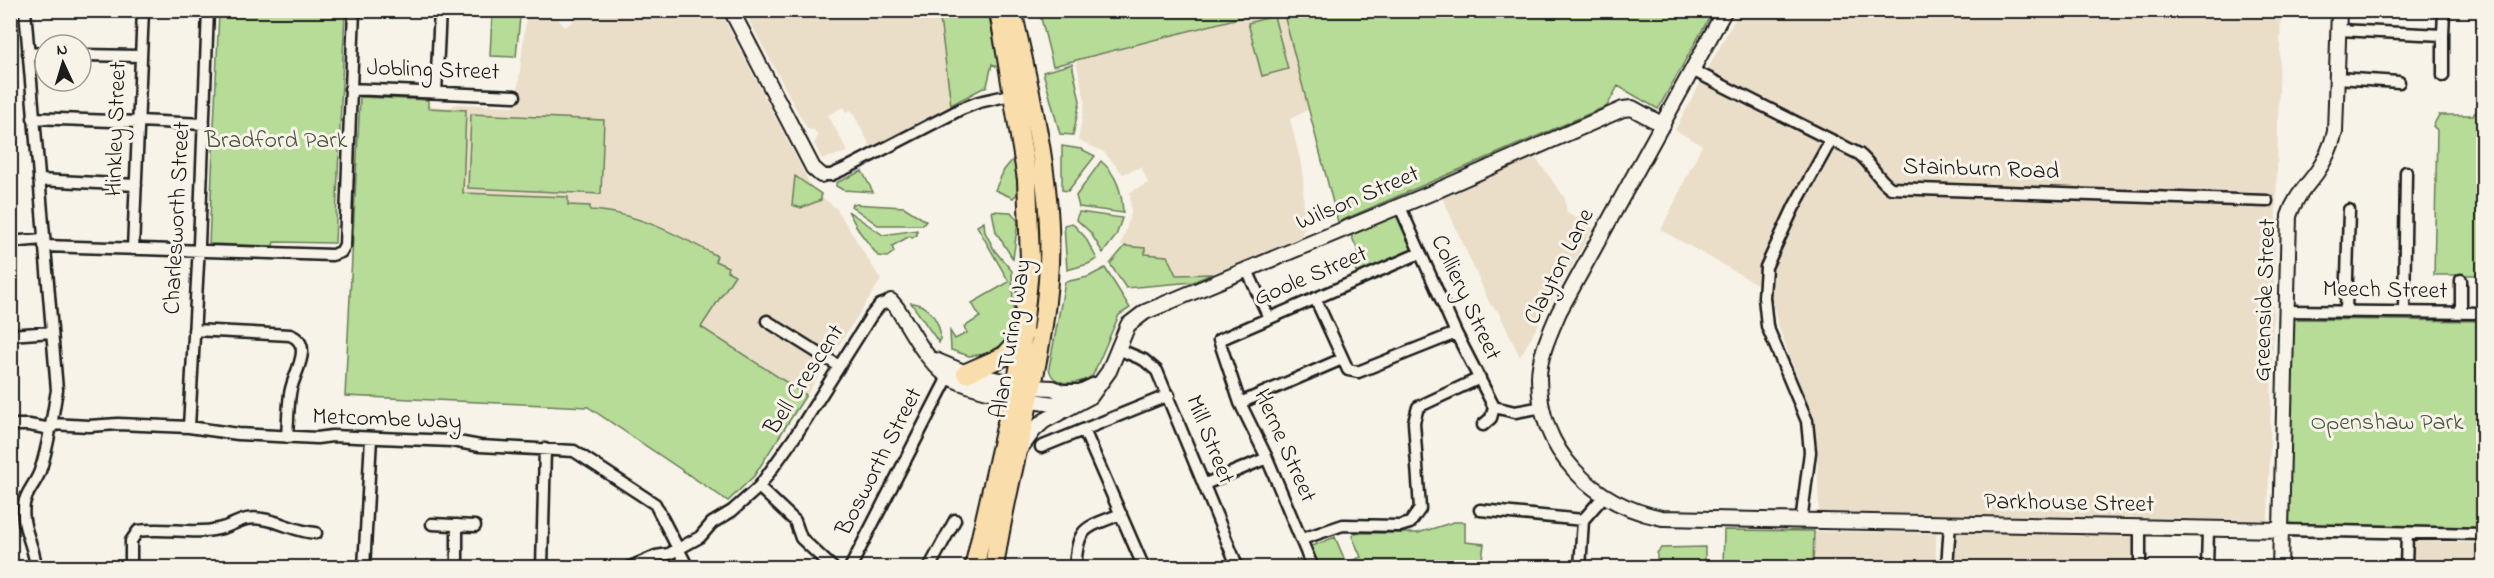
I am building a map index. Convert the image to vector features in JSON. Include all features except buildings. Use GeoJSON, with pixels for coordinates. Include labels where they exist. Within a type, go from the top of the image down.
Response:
{"type":"FeatureCollection","features":[{"type":"Feature","properties":{"kind":"highway","name":"Alan Turing Way"},"geometry":{"type":"LineString","coordinates":[[994,567],[1018,450],[1030,259],[1030,214],[1015,94],[999,10]]}},
{"type":"Feature","properties":{"kind":"highway","name":"Alan Turing Way"},"geometry":{"type":"LineString","coordinates":[[974,567],[1046,309],[1049,229],[1044,180],[1029,86],[1012,10]]}},
{"type":"Feature","properties":{"kind":"highway"},"geometry":{"type":"LineString","coordinates":[[966,373],[1005,356],[1024,334]]}},
{"type":"Feature","properties":{"kind":"street"},"geometry":{"type":"LineString","coordinates":[[25,10],[57,390],[41,469],[27,493],[24,505],[24,518],[36,567]]}},
{"type":"Feature","properties":{"kind":"street","name":"Hinkley Street"},"geometry":{"type":"LineString","coordinates":[[133,249],[143,10]]}},
{"type":"Feature","properties":{"kind":"street","name":"Charlesworth Street"},"geometry":{"type":"LineString","coordinates":[[189,427],[208,10]]}},
{"type":"Feature","properties":{"kind":"street"},"geometry":{"type":"LineString","coordinates":[[10,242],[198,251],[332,255],[341,252],[345,245],[354,10]]}},
{"type":"Feature","properties":{"kind":"street"},"geometry":{"type":"LineString","coordinates":[[436,93],[440,10]]}},
{"type":"Feature","properties":{"kind":"street"},"geometry":{"type":"LineString","coordinates":[[731,10],[813,168],[821,175],[831,175],[849,167],[961,109],[979,102],[1015,94]]}},
{"type":"Feature","properties":{"kind":"street","name":"Clayton Lane"},"geometry":{"type":"LineString","coordinates":[[1654,516],[1622,507],[1604,496],[1564,459],[1549,429],[1539,378],[1544,349],[1558,312],[1725,10]]}},
{"type":"Feature","properties":{"kind":"street","name":"Greenside Street"},"geometry":{"type":"LineString","coordinates":[[2280,567],[2289,216],[2293,203],[2317,173],[2331,147],[2335,132],[2339,10]]}},
{"type":"Feature","properties":{"kind":"street"},"geometry":{"type":"LineString","coordinates":[[2443,76],[2444,10]]}},
{"type":"Feature","properties":{"kind":"street"},"geometry":{"type":"LineString","coordinates":[[2339,30],[2443,35]]}},
{"type":"Feature","properties":{"kind":"street"},"geometry":{"type":"LineString","coordinates":[[28,53],[33,53]]}},
{"type":"Feature","properties":{"kind":"street"},"geometry":{"type":"LineString","coordinates":[[93,55],[141,56]]}},
{"type":"Feature","properties":{"kind":"street","name":"Stainburn Road"},"geometry":{"type":"LineString","coordinates":[[1692,70],[1859,154],[1868,161],[1881,182],[1891,188],[2267,201]]}},
{"type":"Feature","properties":{"kind":"street"},"geometry":{"type":"LineString","coordinates":[[2337,78],[2399,82]]}},
{"type":"Feature","properties":{"kind":"street","name":"Jobling Street"},"geometry":{"type":"LineString","coordinates":[[350,89],[515,96]]}},
{"type":"Feature","properties":{"kind":"street","name":"Wilson Street"},"geometry":{"type":"LineString","coordinates":[[1018,450],[1044,421],[1091,396],[1102,382],[1128,325],[1137,316],[1400,207],[1623,109],[1632,108],[1663,125]]}},
{"type":"Feature","properties":{"kind":"street"},"geometry":{"type":"LineString","coordinates":[[33,118],[204,124]]}},
{"type":"Feature","properties":{"kind":"street"},"geometry":{"type":"LineString","coordinates":[[1801,522],[1810,452],[1807,421],[1767,326],[1764,297],[1766,267],[1794,207],[1831,140]]}},
{"type":"Feature","properties":{"kind":"street"},"geometry":{"type":"LineString","coordinates":[[2403,312],[2406,172]]}},
{"type":"Feature","properties":{"kind":"street"},"geometry":{"type":"LineString","coordinates":[[39,180],[136,185]]}},
{"type":"Feature","properties":{"kind":"street","name":"Colliery Street"},"geometry":{"type":"LineString","coordinates":[[1400,207],[1456,333],[1494,407]]}},
{"type":"Feature","properties":{"kind":"street"},"geometry":{"type":"LineString","coordinates":[[2346,311],[2349,210]]}},
{"type":"Feature","properties":{"kind":"street","name":"Goole Street"},"geometry":{"type":"LineString","coordinates":[[1219,340],[1420,253]]}},
{"type":"Feature","properties":{"kind":"street"},"geometry":{"type":"LineString","coordinates":[[1247,270],[1269,318]]}},
{"type":"Feature","properties":{"kind":"street"},"geometry":{"type":"LineString","coordinates":[[2461,280],[2461,313]]}},
{"type":"Feature","properties":{"kind":"street"},"geometry":{"type":"LineString","coordinates":[[1316,298],[1348,370],[1358,372],[1456,333]]}},
{"type":"Feature","properties":{"kind":"street"},"geometry":{"type":"LineString","coordinates":[[891,301],[930,358],[948,377],[973,386],[1023,392],[1080,392],[1102,382]]}},
{"type":"Feature","properties":{"kind":"street","name":"Bell Crescent"},"geometry":{"type":"LineString","coordinates":[[628,567],[679,549],[700,537],[759,487],[796,435],[871,316],[880,305],[891,301]]}},
{"type":"Feature","properties":{"kind":"street","name":"Meech Street"},"geometry":{"type":"LineString","coordinates":[[2287,311],[2484,313]]}},
{"type":"Feature","properties":{"kind":"street"},"geometry":{"type":"LineString","coordinates":[[767,321],[840,366]]}},
{"type":"Feature","properties":{"kind":"street"},"geometry":{"type":"LineString","coordinates":[[194,330],[290,335],[297,338],[302,344],[302,360],[291,388],[287,437]]}},
{"type":"Feature","properties":{"kind":"street"},"geometry":{"type":"LineString","coordinates":[[10,335],[52,332]]}},
{"type":"Feature","properties":{"kind":"street","name":"Herne Street"},"geometry":{"type":"LineString","coordinates":[[1219,340],[1240,403],[1267,458],[1313,567]]}},
{"type":"Feature","properties":{"kind":"street","name":"Mill Street"},"geometry":{"type":"LineString","coordinates":[[1118,350],[1152,365],[1169,395],[1238,567]]}},
{"type":"Feature","properties":{"kind":"street"},"geometry":{"type":"LineString","coordinates":[[930,358],[1023,392],[1069,404],[1091,396]]}},
{"type":"Feature","properties":{"kind":"street"},"geometry":{"type":"LineString","coordinates":[[1240,403],[1342,359]]}},
{"type":"Feature","properties":{"kind":"street","name":"Bosworth Street"},"geometry":{"type":"LineString","coordinates":[[850,567],[948,377]]}},
{"type":"Feature","properties":{"kind":"street"},"geometry":{"type":"LineString","coordinates":[[1302,539],[1343,525],[1400,526],[1410,523],[1420,509],[1415,414],[1423,404],[1479,378]]}},
{"type":"Feature","properties":{"kind":"street"},"geometry":{"type":"LineString","coordinates":[[1041,447],[1169,395]]}},
{"type":"Feature","properties":{"kind":"street"},"geometry":{"type":"LineString","coordinates":[[1483,425],[1491,418],[1494,407],[1515,412],[1543,407]]}},
{"type":"Feature","properties":{"kind":"street","name":"Metcombe Way"},"geometry":{"type":"LineString","coordinates":[[10,425],[118,424],[189,427],[238,434],[371,438],[574,451],[651,500],[659,510],[688,567]]}},
{"type":"Feature","properties":{"kind":"street"},"geometry":{"type":"LineString","coordinates":[[1084,430],[1144,567]]}},
{"type":"Feature","properties":{"kind":"street"},"geometry":{"type":"LineString","coordinates":[[364,567],[371,438]]}},
{"type":"Feature","properties":{"kind":"street"},"geometry":{"type":"LineString","coordinates":[[542,567],[545,449]]}},
{"type":"Feature","properties":{"kind":"street"},"geometry":{"type":"LineString","coordinates":[[1205,484],[1267,458]]}},
{"type":"Feature","properties":{"kind":"street"},"geometry":{"type":"LineString","coordinates":[[759,487],[795,521],[801,538],[833,567]]}},
{"type":"Feature","properties":{"kind":"street"},"geometry":{"type":"LineString","coordinates":[[1580,567],[1583,520],[1604,496]]}},
{"type":"Feature","properties":{"kind":"street"},"geometry":{"type":"LineString","coordinates":[[1480,510],[1583,520]]}},
{"type":"Feature","properties":{"kind":"street"},"geometry":{"type":"LineString","coordinates":[[1075,567],[1077,543],[1082,532],[1121,514]]}},
{"type":"Feature","properties":{"kind":"street","name":"Parkhouse Street"},"geometry":{"type":"LineString","coordinates":[[1654,516],[1801,522],[2484,534]]}},
{"type":"Feature","properties":{"kind":"street"},"geometry":{"type":"LineString","coordinates":[[131,567],[130,541],[138,531],[158,528],[207,531],[225,527],[246,518],[262,518],[293,530],[316,533]]}},
{"type":"Feature","properties":{"kind":"street"},"geometry":{"type":"LineString","coordinates":[[929,567],[955,520]]}},
{"type":"Feature","properties":{"kind":"street"},"geometry":{"type":"LineString","coordinates":[[1947,567],[1950,523]]}},
{"type":"Feature","properties":{"kind":"street"},"geometry":{"type":"LineString","coordinates":[[432,524],[475,526]]}},
{"type":"Feature","properties":{"kind":"street"},"geometry":{"type":"LineString","coordinates":[[457,525],[457,567]]}},
{"type":"Feature","properties":{"kind":"street"},"geometry":{"type":"LineString","coordinates":[[2140,529],[2140,567]]}},
{"type":"Feature","properties":{"kind":"street"},"geometry":{"type":"LineString","coordinates":[[2207,567],[2208,530]]}},
{"type":"Feature","properties":{"kind":"street"},"geometry":{"type":"LineString","coordinates":[[2406,567],[2407,533]]}},
{"type":"Feature","properties":{"kind":"shaded area"},"geometry":{"type":"Polygon","coordinates":[[[590,11],[720,11],[813,190],[836,208],[881,280],[754,476],[728,501],[588,407],[345,396],[360,97],[428,100],[428,106],[451,107],[456,104],[516,106],[526,17],[556,17],[565,27],[574,21],[572,15],[590,11]]]}},
{"type":"Feature","properties":{"kind":"shaded area"},"geometry":{"type":"Polygon","coordinates":[[[744,11],[939,11],[951,105],[871,147],[851,110],[846,112],[843,107],[828,115],[848,152],[822,159],[814,144],[818,136],[814,130],[807,129],[744,11]]]}},
{"type":"Feature","properties":{"kind":"shaded area"},"geometry":{"type":"Polygon","coordinates":[[[1266,11],[1283,11],[1308,110],[1290,119],[1303,172],[1304,229],[1300,238],[1212,274],[1176,275],[1144,254],[1145,248],[1121,245],[1131,213],[1130,192],[1148,183],[1141,167],[1123,174],[1104,152],[1078,140],[1085,101],[1076,61],[1266,11]]]}},
{"type":"Feature","properties":{"kind":"shaded area"},"geometry":{"type":"Polygon","coordinates":[[[1739,11],[2281,11],[2268,520],[1819,512],[1816,427],[1778,325],[1771,292],[1661,230],[1702,145],[1675,130],[1739,11]]]}},
{"type":"Feature","properties":{"kind":"shaded area"},"geometry":{"type":"Polygon","coordinates":[[[1535,157],[1565,198],[1567,213],[1593,228],[1520,357],[1498,311],[1490,304],[1442,197],[1535,157]]]}},
{"type":"Feature","properties":{"kind":"shaded area"},"geometry":{"type":"Polygon","coordinates":[[[1952,527],[2139,532],[2138,567],[1949,568],[1952,527]]]}},
{"type":"Feature","properties":{"kind":"shaded area"},"geometry":{"type":"Polygon","coordinates":[[[1724,530],[1936,533],[1936,567],[1723,568],[1724,530]]]}},
{"type":"Feature","properties":{"kind":"shaded area"},"geometry":{"type":"Polygon","coordinates":[[[2411,541],[2483,543],[2483,567],[2410,568],[2411,541]]]}},
{"type":"Feature","properties":{"kind":"green space"},"geometry":{"type":"Polygon","coordinates":[[[1039,10],[1266,10],[1266,11],[1053,66],[1039,10]]]}},
{"type":"Feature","properties":{"kind":"green space"},"geometry":{"type":"Polygon","coordinates":[[[1283,10],[1713,11],[1658,109],[1618,86],[1607,106],[1338,222],[1283,10]]]}},
{"type":"Feature","properties":{"kind":"green space","name":"Bradford Park"},"geometry":{"type":"Polygon","coordinates":[[[219,11],[345,11],[335,243],[274,242],[273,246],[209,244],[219,11]]]}},
{"type":"Feature","properties":{"kind":"green space"},"geometry":{"type":"Polygon","coordinates":[[[939,11],[988,11],[999,68],[992,64],[987,86],[951,105],[939,11]]]}},
{"type":"Feature","properties":{"kind":"green space"},"geometry":{"type":"Polygon","coordinates":[[[492,15],[520,17],[516,57],[490,56],[492,15]]]}},
{"type":"Feature","properties":{"kind":"green space"},"geometry":{"type":"Polygon","coordinates":[[[1274,16],[1288,69],[1262,76],[1248,23],[1274,16]]]}},
{"type":"Feature","properties":{"kind":"green space"},"geometry":{"type":"Polygon","coordinates":[[[1072,64],[1080,101],[1073,135],[1060,134],[1043,72],[1072,64]]]}},
{"type":"Feature","properties":{"kind":"green space"},"geometry":{"type":"Polygon","coordinates":[[[360,97],[428,100],[428,108],[466,110],[463,193],[568,197],[568,205],[590,206],[590,210],[640,220],[717,256],[715,261],[728,267],[727,271],[735,275],[701,327],[806,395],[754,476],[728,501],[588,407],[345,396],[360,97]]]}},
{"type":"Feature","properties":{"kind":"green space"},"geometry":{"type":"Polygon","coordinates":[[[2483,105],[2483,275],[2434,275],[2437,130],[2433,126],[2439,115],[2473,115],[2483,105]]]}},
{"type":"Feature","properties":{"kind":"green space"},"geometry":{"type":"Polygon","coordinates":[[[471,114],[604,120],[601,194],[468,188],[471,114]]]}},
{"type":"Feature","properties":{"kind":"green space"},"geometry":{"type":"Polygon","coordinates":[[[1062,146],[1081,149],[1095,156],[1068,191],[1062,190],[1062,146]]]}},
{"type":"Feature","properties":{"kind":"green space"},"geometry":{"type":"Polygon","coordinates":[[[1014,158],[1018,193],[1013,198],[995,190],[1004,170],[1014,158]]]}},
{"type":"Feature","properties":{"kind":"green space"},"geometry":{"type":"Polygon","coordinates":[[[1101,161],[1118,184],[1123,213],[1079,207],[1076,196],[1101,161]]]}},
{"type":"Feature","properties":{"kind":"green space"},"geometry":{"type":"Polygon","coordinates":[[[862,171],[873,192],[843,190],[836,186],[836,183],[862,171]]]}},
{"type":"Feature","properties":{"kind":"green space"},"geometry":{"type":"Polygon","coordinates":[[[795,176],[821,194],[821,200],[801,208],[792,205],[795,176]]]}},
{"type":"Feature","properties":{"kind":"green space"},"geometry":{"type":"Polygon","coordinates":[[[852,204],[904,207],[926,221],[923,225],[878,225],[851,206],[852,204]]]}},
{"type":"Feature","properties":{"kind":"green space"},"geometry":{"type":"Polygon","coordinates":[[[848,211],[883,235],[917,230],[917,235],[912,238],[910,236],[892,246],[894,252],[887,257],[878,256],[859,231],[848,211]]]}},
{"type":"Feature","properties":{"kind":"green space"},"geometry":{"type":"Polygon","coordinates":[[[992,211],[1011,212],[1018,221],[1013,259],[996,232],[992,211]]]}},
{"type":"Feature","properties":{"kind":"green space"},"geometry":{"type":"Polygon","coordinates":[[[1079,212],[1122,218],[1116,236],[1103,253],[1090,232],[1076,219],[1079,212]]]}},
{"type":"Feature","properties":{"kind":"green space"},"geometry":{"type":"Polygon","coordinates":[[[1398,215],[1413,250],[1357,274],[1350,257],[1359,253],[1351,235],[1398,215]]]}},
{"type":"Feature","properties":{"kind":"green space"},"geometry":{"type":"Polygon","coordinates":[[[984,222],[985,232],[995,251],[1012,271],[1014,330],[1005,343],[986,354],[969,356],[951,350],[950,331],[955,339],[967,333],[964,327],[980,317],[972,303],[1009,282],[977,226],[984,222]]]}},
{"type":"Feature","properties":{"kind":"green space"},"geometry":{"type":"Polygon","coordinates":[[[1072,223],[1085,237],[1097,259],[1067,270],[1064,225],[1072,223]]]}},
{"type":"Feature","properties":{"kind":"green space"},"geometry":{"type":"Polygon","coordinates":[[[1125,246],[1145,248],[1145,254],[1167,256],[1176,275],[1212,274],[1193,282],[1126,288],[1110,264],[1125,246]]]}},
{"type":"Feature","properties":{"kind":"green space"},"geometry":{"type":"Polygon","coordinates":[[[1105,268],[1130,308],[1119,315],[1093,375],[1081,381],[1061,382],[1055,379],[1049,368],[1065,282],[1088,277],[1105,268]]]}},
{"type":"Feature","properties":{"kind":"green space"},"geometry":{"type":"Polygon","coordinates":[[[911,303],[923,307],[934,317],[940,330],[939,343],[911,303]]]}},
{"type":"Feature","properties":{"kind":"green space","name":"Openshaw Park"},"geometry":{"type":"Polygon","coordinates":[[[2293,319],[2483,321],[2483,528],[2288,525],[2293,319]]]}},
{"type":"Feature","properties":{"kind":"green space"},"geometry":{"type":"Polygon","coordinates":[[[1454,522],[1465,522],[1465,542],[1484,544],[1481,567],[1319,567],[1310,547],[1335,537],[1346,563],[1361,557],[1352,536],[1354,533],[1418,533],[1454,522]]]}},
{"type":"Feature","properties":{"kind":"green space"},"geometry":{"type":"Polygon","coordinates":[[[1724,530],[1814,531],[1813,567],[1723,567],[1724,530]]]}},
{"type":"Feature","properties":{"kind":"green space"},"geometry":{"type":"Polygon","coordinates":[[[1705,547],[1705,567],[1649,567],[1657,561],[1657,553],[1661,548],[1705,547]]]}}]}
